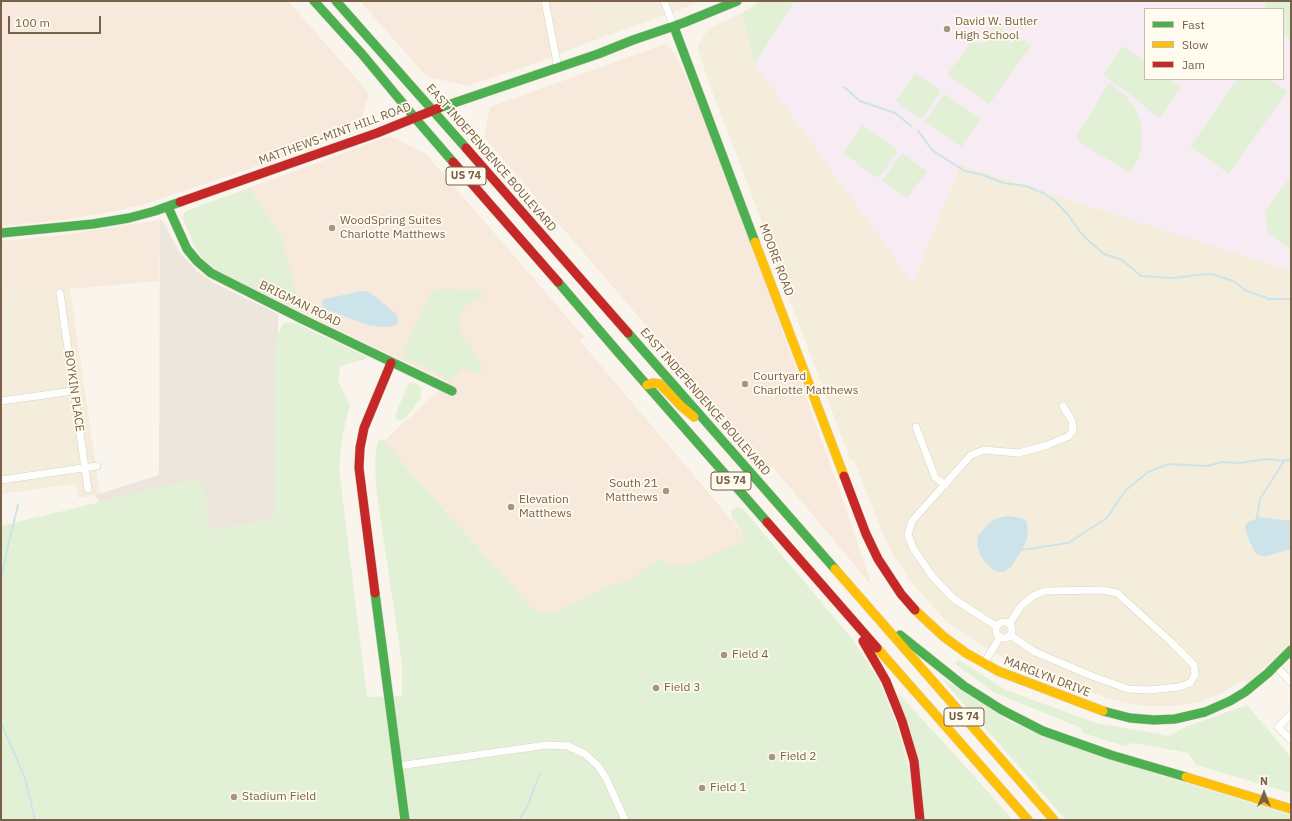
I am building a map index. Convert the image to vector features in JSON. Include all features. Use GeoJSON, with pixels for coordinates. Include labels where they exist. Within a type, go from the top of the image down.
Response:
{"type":"FeatureCollection","features":[{"type":"Feature","properties":{"kind":"main road","name":"US 74"},"geometry":{"type":"LineString","coordinates":[[314,1],[362,54],[415,118],[647,385],[1028,820]]}},
{"type":"Feature","properties":{"kind":"main road","name":"EAST INDEPENDENCE BOULEVARD"},"geometry":{"type":"LineString","coordinates":[[336,1],[1054,820]]}},
{"type":"Feature","properties":{"kind":"main road","name":"MATTHEWS-MINT HILL ROAD"},"geometry":{"type":"LineString","coordinates":[[1,233],[93,224],[129,218],[168,207],[377,133],[403,121],[415,118],[433,110],[558,68],[674,26],[737,1]]}},
{"type":"Feature","properties":{"kind":"main road","name":"MOORE ROAD"},"geometry":{"type":"LineString","coordinates":[[674,26],[855,503]]}},
{"type":"Feature","properties":{"kind":"main road","name":"BRIGMAN ROAD"},"geometry":{"type":"LineString","coordinates":[[168,207],[187,249],[197,261],[211,273],[452,391]]}},
{"type":"Feature","properties":{"kind":"main road"},"geometry":{"type":"LineString","coordinates":[[392,362],[364,428],[360,448],[359,468],[405,820]]}},
{"type":"Feature","properties":{"kind":"main road"},"geometry":{"type":"LineString","coordinates":[[647,385],[656,383],[663,387],[681,406],[722,441]]}},
{"type":"Feature","properties":{"kind":"main road","name":"MARGLYN DRIVE"},"geometry":{"type":"LineString","coordinates":[[855,503],[872,547],[882,564],[902,594],[924,619],[944,637],[966,653],[998,671],[1112,714],[1130,718],[1154,720],[1175,719],[1205,712],[1230,701],[1245,692],[1291,650]]}},
{"type":"Feature","properties":{"kind":"main road"},"geometry":{"type":"LineString","coordinates":[[845,611],[877,663],[900,714],[914,761],[920,820]]}},
{"type":"Feature","properties":{"kind":"main road"},"geometry":{"type":"LineString","coordinates":[[873,613],[964,686],[1002,710],[1037,728],[1094,750],[1291,809]]}},
{"type":"Feature","properties":{"kind":"street"},"geometry":{"type":"LineString","coordinates":[[545,1],[558,68]]}},
{"type":"Feature","properties":{"kind":"street"},"geometry":{"type":"LineString","coordinates":[[664,1],[674,26]]}},
{"type":"Feature","properties":{"kind":"street","name":"BOYKIN PLACE"},"geometry":{"type":"LineString","coordinates":[[60,293],[88,489]]}},
{"type":"Feature","properties":{"kind":"street"},"geometry":{"type":"LineString","coordinates":[[1,402],[73,391]]}},
{"type":"Feature","properties":{"kind":"street"},"geometry":{"type":"LineString","coordinates":[[996,626],[954,599],[932,576],[913,548],[908,534],[912,521],[971,455],[984,450],[1018,453],[1045,446],[1069,436],[1073,430],[1072,421],[1064,406]]}},
{"type":"Feature","properties":{"kind":"street"},"geometry":{"type":"LineString","coordinates":[[916,427],[935,477],[945,485]]}},
{"type":"Feature","properties":{"kind":"street"},"geometry":{"type":"LineString","coordinates":[[1,480],[97,466]]}},
{"type":"Feature","properties":{"kind":"street"},"geometry":{"type":"LineString","coordinates":[[1009,624],[1021,606],[1033,596],[1045,591],[1102,590],[1117,593],[1194,665],[1195,675],[1190,683],[1179,687],[1149,690],[1128,688],[1092,676],[1034,652],[1010,635]]}},
{"type":"Feature","properties":{"kind":"street"},"geometry":{"type":"LineString","coordinates":[[996,626],[1002,622],[1009,624],[1012,629],[1010,635],[1006,638],[1000,638]]}},
{"type":"Feature","properties":{"kind":"street"},"geometry":{"type":"LineString","coordinates":[[996,626],[996,632],[1000,638]]}},
{"type":"Feature","properties":{"kind":"street"},"geometry":{"type":"LineString","coordinates":[[984,663],[1000,638]]}},
{"type":"Feature","properties":{"kind":"street"},"geometry":{"type":"LineString","coordinates":[[1275,666],[1291,682]]}},
{"type":"Feature","properties":{"kind":"street"},"geometry":{"type":"LineString","coordinates":[[1291,714],[1278,728],[1291,740]]}},
{"type":"Feature","properties":{"kind":"street"},"geometry":{"type":"LineString","coordinates":[[398,766],[542,746],[568,746],[585,754],[598,766],[606,778],[625,820]]}},
{"type":"Feature","properties":{"kind":"shaded area"},"geometry":{"type":"Polygon","coordinates":[[[1,1],[288,1],[369,93],[359,128],[322,140],[322,144],[142,205],[64,220],[1,226],[1,1]]]}},
{"type":"Feature","properties":{"kind":"shaded area"},"geometry":{"type":"Polygon","coordinates":[[[360,1],[586,1],[595,40],[522,68],[466,86],[426,76],[360,1]]]}},
{"type":"Feature","properties":{"kind":"shaded area"},"geometry":{"type":"Polygon","coordinates":[[[586,1],[703,1],[595,40],[586,1]]]}},
{"type":"Feature","properties":{"kind":"shaded area"},"geometry":{"type":"Polygon","coordinates":[[[795,1],[1291,1],[1291,271],[960,164],[913,283],[755,64],[795,1]]]}},
{"type":"Feature","properties":{"kind":"shaded area"},"geometry":{"type":"Polygon","coordinates":[[[742,13],[755,64],[913,283],[960,164],[1291,271],[1291,642],[1248,684],[1245,680],[1218,695],[1198,702],[1178,706],[1147,706],[1107,698],[1016,664],[991,651],[968,637],[946,620],[909,579],[894,556],[882,532],[854,460],[851,461],[791,304],[697,47],[709,28],[742,13]]]}},
{"type":"Feature","properties":{"kind":"shaded area"},"geometry":{"type":"Polygon","coordinates":[[[665,44],[675,53],[706,122],[739,209],[872,586],[772,466],[769,468],[484,137],[490,107],[665,44]]]}},
{"type":"Feature","properties":{"kind":"shaded area"},"geometry":{"type":"Polygon","coordinates":[[[390,136],[426,154],[584,337],[580,341],[752,544],[544,622],[384,441],[448,382],[284,304],[217,270],[203,259],[195,247],[183,217],[186,211],[390,136]]]}},
{"type":"Feature","properties":{"kind":"shaded area"},"geometry":{"type":"Polygon","coordinates":[[[160,220],[159,281],[70,289],[1,291],[1,241],[62,235],[160,220]]]}},
{"type":"Feature","properties":{"kind":"shaded area"},"geometry":{"type":"Polygon","coordinates":[[[160,220],[162,220],[180,253],[199,273],[214,283],[278,314],[278,520],[123,543],[95,495],[159,475],[160,220]]]}},
{"type":"Feature","properties":{"kind":"shaded area"},"geometry":{"type":"Polygon","coordinates":[[[70,289],[100,494],[78,498],[75,484],[1,494],[1,291],[70,289]]]}},
{"type":"Feature","properties":{"kind":"green space"},"geometry":{"type":"Polygon","coordinates":[[[760,1],[795,1],[755,64],[742,13],[760,1]]]}},
{"type":"Feature","properties":{"kind":"green space"},"geometry":{"type":"Polygon","coordinates":[[[1266,1],[1291,1],[1291,40],[1284,35],[1284,8],[1264,8],[1266,1]]]}},
{"type":"Feature","properties":{"kind":"green space"},"geometry":{"type":"Polygon","coordinates":[[[994,27],[998,27],[1003,30],[1005,36],[1010,41],[1008,44],[1010,45],[1017,36],[1031,46],[989,104],[947,75],[970,43],[972,44],[987,41],[988,33],[994,27]]]}},
{"type":"Feature","properties":{"kind":"green space"},"geometry":{"type":"Polygon","coordinates":[[[1123,46],[1144,61],[1144,80],[1171,80],[1181,88],[1159,118],[1125,90],[1105,77],[1104,73],[1123,46]]]}},
{"type":"Feature","properties":{"kind":"green space"},"geometry":{"type":"Polygon","coordinates":[[[916,73],[941,91],[921,119],[896,101],[916,73]]]}},
{"type":"Feature","properties":{"kind":"green space"},"geometry":{"type":"Polygon","coordinates":[[[1237,80],[1271,80],[1287,91],[1229,174],[1190,147],[1237,80]]]}},
{"type":"Feature","properties":{"kind":"green space"},"geometry":{"type":"Polygon","coordinates":[[[1109,83],[1124,94],[1135,108],[1141,124],[1142,141],[1139,158],[1130,173],[1079,142],[1077,136],[1109,83]]]}},
{"type":"Feature","properties":{"kind":"green space"},"geometry":{"type":"Polygon","coordinates":[[[945,94],[981,119],[961,147],[925,121],[945,94]]]}},
{"type":"Feature","properties":{"kind":"green space"},"geometry":{"type":"Polygon","coordinates":[[[862,125],[898,151],[878,178],[843,153],[862,125]]]}},
{"type":"Feature","properties":{"kind":"green space"},"geometry":{"type":"Polygon","coordinates":[[[902,153],[927,171],[907,198],[882,181],[902,153]]]}},
{"type":"Feature","properties":{"kind":"green space"},"geometry":{"type":"Polygon","coordinates":[[[1291,176],[1291,250],[1268,233],[1265,212],[1291,176]]]}},
{"type":"Feature","properties":{"kind":"green space"},"geometry":{"type":"Polygon","coordinates":[[[252,187],[255,198],[281,235],[302,312],[217,270],[203,259],[195,247],[185,223],[183,217],[186,211],[252,187]]]}},
{"type":"Feature","properties":{"kind":"green space"},"geometry":{"type":"Polygon","coordinates":[[[441,289],[474,290],[479,291],[484,297],[470,302],[462,311],[459,326],[465,340],[476,355],[482,367],[481,372],[472,373],[466,368],[462,368],[448,382],[445,377],[406,359],[404,356],[405,347],[430,294],[441,289]]]}},
{"type":"Feature","properties":{"kind":"green space"},"geometry":{"type":"Polygon","coordinates":[[[287,322],[295,323],[367,357],[364,360],[346,364],[340,368],[338,380],[350,405],[343,433],[339,468],[367,697],[402,696],[402,664],[376,488],[375,461],[379,440],[382,439],[385,441],[408,469],[533,609],[541,613],[551,613],[618,583],[628,582],[656,560],[662,560],[673,566],[681,566],[701,560],[742,542],[745,536],[731,514],[731,510],[738,507],[744,510],[853,640],[880,682],[903,745],[914,802],[914,820],[1,820],[1,526],[191,480],[199,482],[205,493],[209,530],[271,521],[275,513],[275,344],[282,325],[287,322]]]}},
{"type":"Feature","properties":{"kind":"green space"},"geometry":{"type":"Polygon","coordinates":[[[410,382],[417,384],[421,388],[421,398],[406,418],[400,420],[396,419],[395,416],[410,382]]]}},
{"type":"Feature","properties":{"kind":"green space"},"geometry":{"type":"Polygon","coordinates":[[[959,660],[1006,690],[1096,723],[1170,736],[1185,727],[1247,705],[1291,757],[1291,793],[1196,765],[1188,753],[1134,743],[1124,746],[1083,733],[1081,728],[993,692],[954,663],[959,660]]]}},
{"type":"Feature","properties":{"kind":"green space"},"geometry":{"type":"Polygon","coordinates":[[[940,677],[1009,721],[1042,736],[1150,772],[1291,815],[1291,820],[1066,820],[940,677]]]}},
{"type":"Feature","properties":{"kind":"green space"},"geometry":{"type":"Polygon","coordinates":[[[898,694],[957,757],[1013,820],[925,820],[898,694]]]}},
{"type":"Feature","properties":{"kind":"water"},"geometry":{"type":"Polygon","coordinates":[[[362,291],[368,292],[377,298],[396,314],[398,323],[395,326],[383,327],[368,325],[325,309],[322,305],[322,301],[325,299],[362,291]]]}},
{"type":"Feature","properties":{"kind":"water"},"geometry":{"type":"Polygon","coordinates":[[[1008,516],[1022,518],[1027,522],[1028,534],[1022,550],[1011,567],[1004,572],[1000,572],[993,570],[981,557],[977,545],[978,536],[990,522],[1001,517],[1008,516]]]}},
{"type":"Feature","properties":{"kind":"water"},"geometry":{"type":"Polygon","coordinates":[[[1257,517],[1291,521],[1291,549],[1267,556],[1258,555],[1254,551],[1245,526],[1248,522],[1257,517]]]}},
{"type":"Feature","properties":{"kind":"waterway"},"geometry":{"type":"LineString","coordinates":[[844,87],[860,101],[895,113],[911,126]]}},
{"type":"Feature","properties":{"kind":"waterway"},"geometry":{"type":"LineString","coordinates":[[918,131],[933,151],[965,171],[983,175],[1003,183],[1026,186],[1045,194],[1056,202],[1069,216],[1081,233],[1104,254],[1122,260],[1141,276],[1174,278],[1205,274],[1216,275],[1235,282],[1245,290],[1268,299],[1291,299]]}},
{"type":"Feature","properties":{"kind":"waterway"},"geometry":{"type":"LineString","coordinates":[[1022,550],[1068,543],[1107,518],[1125,491],[1148,472],[1168,464],[1207,466],[1223,462],[1239,463],[1268,459],[1284,461],[1291,459]]}},
{"type":"Feature","properties":{"kind":"waterway"},"geometry":{"type":"LineString","coordinates":[[1258,518],[1260,499],[1284,461]]}},
{"type":"Feature","properties":{"kind":"waterway"},"geometry":{"type":"LineString","coordinates":[[1,580],[18,505]]}},
{"type":"Feature","properties":{"kind":"waterway"},"geometry":{"type":"LineString","coordinates":[[1,723],[25,778],[35,820]]}},
{"type":"Feature","properties":{"kind":"waterway"},"geometry":{"type":"LineString","coordinates":[[519,820],[527,807],[540,773]]}},
{"type":"Feature","properties":{"kind":"traffic: fast"},"geometry":{"type":"LineString","coordinates":[[314,1],[362,54],[453,162]]}},
{"type":"Feature","properties":{"kind":"traffic: fast"},"geometry":{"type":"LineString","coordinates":[[336,1],[466,148]]}},
{"type":"Feature","properties":{"kind":"traffic: fast"},"geometry":{"type":"LineString","coordinates":[[439,108],[598,54],[683,23],[737,1]]}},
{"type":"Feature","properties":{"kind":"traffic: fast"},"geometry":{"type":"LineString","coordinates":[[674,27],[755,242]]}},
{"type":"Feature","properties":{"kind":"traffic: fast"},"geometry":{"type":"LineString","coordinates":[[1,233],[93,224],[129,218],[180,202]]}},
{"type":"Feature","properties":{"kind":"traffic: fast"},"geometry":{"type":"LineString","coordinates":[[168,207],[187,249],[197,261],[211,273],[302,319],[452,391]]}},
{"type":"Feature","properties":{"kind":"traffic: fast"},"geometry":{"type":"LineString","coordinates":[[558,282],[767,522]]}},
{"type":"Feature","properties":{"kind":"traffic: fast"},"geometry":{"type":"LineString","coordinates":[[628,333],[835,569]]}},
{"type":"Feature","properties":{"kind":"traffic: fast"},"geometry":{"type":"LineString","coordinates":[[375,593],[405,820]]}},
{"type":"Feature","properties":{"kind":"traffic: fast"},"geometry":{"type":"LineString","coordinates":[[900,635],[964,686],[1002,710],[1043,731],[1111,755],[1186,777]]}},
{"type":"Feature","properties":{"kind":"traffic: fast"},"geometry":{"type":"LineString","coordinates":[[1103,711],[1130,718],[1154,720],[1175,719],[1205,712],[1230,701],[1245,692],[1268,673],[1291,650]]}},
{"type":"Feature","properties":{"kind":"traffic: slow"},"geometry":{"type":"LineString","coordinates":[[755,242],[844,476]]}},
{"type":"Feature","properties":{"kind":"traffic: slow"},"geometry":{"type":"LineString","coordinates":[[647,385],[653,383],[660,384],[694,417]]}},
{"type":"Feature","properties":{"kind":"traffic: slow"},"geometry":{"type":"LineString","coordinates":[[835,569],[1054,820]]}},
{"type":"Feature","properties":{"kind":"traffic: slow"},"geometry":{"type":"LineString","coordinates":[[915,610],[944,637],[966,653],[998,671],[1103,711]]}},
{"type":"Feature","properties":{"kind":"traffic: slow"},"geometry":{"type":"LineString","coordinates":[[877,648],[1028,820]]}},
{"type":"Feature","properties":{"kind":"traffic: slow"},"geometry":{"type":"LineString","coordinates":[[1186,777],[1291,809]]}},
{"type":"Feature","properties":{"kind":"traffic: jam"},"geometry":{"type":"LineString","coordinates":[[180,202],[377,133],[439,108]]}},
{"type":"Feature","properties":{"kind":"traffic: jam"},"geometry":{"type":"LineString","coordinates":[[466,148],[628,333]]}},
{"type":"Feature","properties":{"kind":"traffic: jam"},"geometry":{"type":"LineString","coordinates":[[453,162],[558,282]]}},
{"type":"Feature","properties":{"kind":"traffic: jam"},"geometry":{"type":"LineString","coordinates":[[375,593],[359,468],[360,448],[364,428],[391,363]]}},
{"type":"Feature","properties":{"kind":"traffic: jam"},"geometry":{"type":"LineString","coordinates":[[844,476],[866,534],[878,559],[901,594],[915,610]]}},
{"type":"Feature","properties":{"kind":"traffic: jam"},"geometry":{"type":"LineString","coordinates":[[767,522],[877,648]]}},
{"type":"Feature","properties":{"kind":"traffic: jam"},"geometry":{"type":"LineString","coordinates":[[863,641],[886,681],[902,721],[914,761],[920,820]]}},
{"type":"Feature","properties":{"kind":"place","name":"David W. Butler High School"},"geometry":{"type":"Point","coordinates":[947,29]}},
{"type":"Feature","properties":{"kind":"place","name":"WoodSpring Suites Charlotte Matthews"},"geometry":{"type":"Point","coordinates":[332,228]}},
{"type":"Feature","properties":{"kind":"place","name":"Courtyard Charlotte Matthews"},"geometry":{"type":"Point","coordinates":[745,384]}},
{"type":"Feature","properties":{"kind":"place","name":"South 21 Matthews"},"geometry":{"type":"Point","coordinates":[666,491]}},
{"type":"Feature","properties":{"kind":"place","name":"Elevation Matthews"},"geometry":{"type":"Point","coordinates":[511,507]}},
{"type":"Feature","properties":{"kind":"place","name":"Field 4"},"geometry":{"type":"Point","coordinates":[724,655]}},
{"type":"Feature","properties":{"kind":"place","name":"Field 3"},"geometry":{"type":"Point","coordinates":[656,688]}},
{"type":"Feature","properties":{"kind":"place","name":"Field 2"},"geometry":{"type":"Point","coordinates":[772,757]}},
{"type":"Feature","properties":{"kind":"place","name":"Field 1"},"geometry":{"type":"Point","coordinates":[702,788]}},
{"type":"Feature","properties":{"kind":"place","name":"Stadium Field"},"geometry":{"type":"Point","coordinates":[234,797]}}]}
